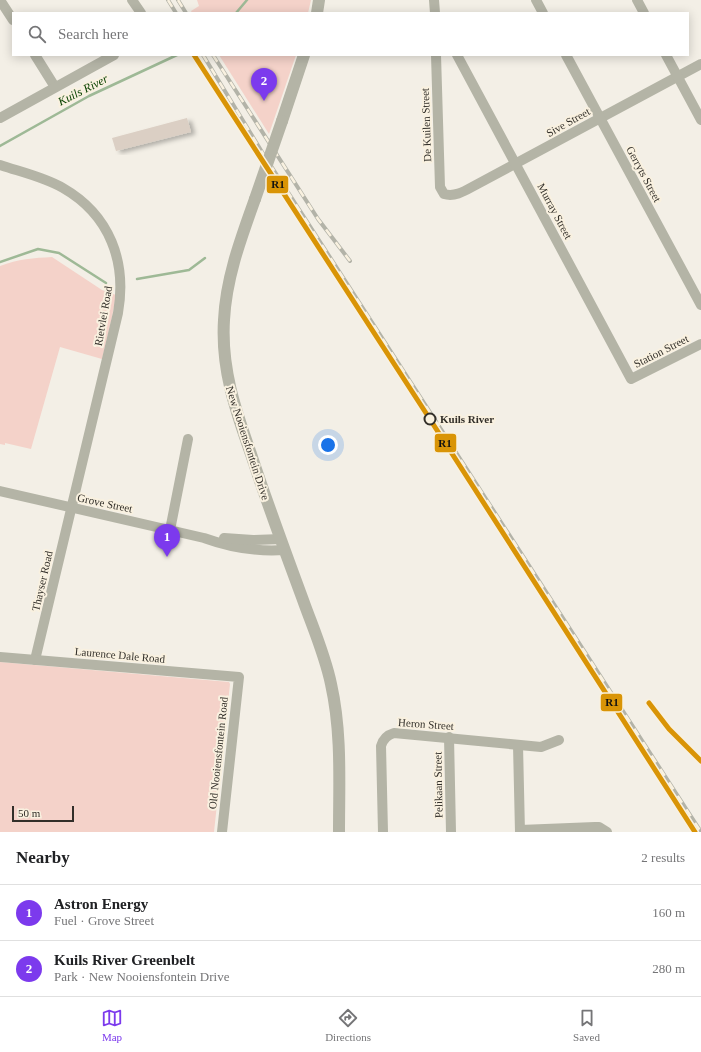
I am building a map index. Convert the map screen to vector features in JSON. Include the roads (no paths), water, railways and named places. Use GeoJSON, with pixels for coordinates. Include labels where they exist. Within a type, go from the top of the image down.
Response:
{"type":"FeatureCollection","features":[{"type":"Feature","properties":{"kind":"street"},"geometry":{"type":"LineString","coordinates":[[0,0],[8,18]]}},
{"type":"Feature","properties":{"kind":"street"},"geometry":{"type":"LineString","coordinates":[[132,0],[139,12]]}},
{"type":"Feature","properties":{"kind":"street"},"geometry":{"type":"LineString","coordinates":[[316,12],[319,0]]}},
{"type":"Feature","properties":{"kind":"street"},"geometry":{"type":"LineString","coordinates":[[434,0],[435,12]]}},
{"type":"Feature","properties":{"kind":"street"},"geometry":{"type":"LineString","coordinates":[[536,0],[542,12]]}},
{"type":"Feature","properties":{"kind":"street"},"geometry":{"type":"LineString","coordinates":[[637,0],[643,12]]}},
{"type":"Feature","properties":{"kind":"street"},"geometry":{"type":"LineString","coordinates":[[36,56],[56,87]]}},
{"type":"Feature","properties":{"kind":"street"},"geometry":{"type":"LineString","coordinates":[[0,118],[112,56]]}},
{"type":"Feature","properties":{"kind":"street","name":"New Nooiensfontein Drive"},"geometry":{"type":"LineString","coordinates":[[304,56],[254,199],[230,275],[224,313],[224,356],[230,386],[244,433],[323,654],[331,684],[337,716],[339,749],[339,832]]}},
{"type":"Feature","properties":{"kind":"street","name":"De Kuilen Street"},"geometry":{"type":"LineString","coordinates":[[436,56],[440,188],[444,194]]}},
{"type":"Feature","properties":{"kind":"street","name":"Murray Street"},"geometry":{"type":"LineString","coordinates":[[458,56],[631,379]]}},
{"type":"Feature","properties":{"kind":"street","name":"Gerryts Street"},"geometry":{"type":"LineString","coordinates":[[567,56],[701,305]]}},
{"type":"Feature","properties":{"kind":"street"},"geometry":{"type":"LineString","coordinates":[[667,56],[701,120]]}},
{"type":"Feature","properties":{"kind":"street","name":"Sive Street"},"geometry":{"type":"LineString","coordinates":[[444,194],[452,195],[459,193],[516,164],[701,64]]}},
{"type":"Feature","properties":{"kind":"street","name":"Rietvlei Road"},"geometry":{"type":"LineString","coordinates":[[0,165],[62,187],[82,201],[96,216],[108,234],[120,269],[121,290],[118,313],[71,508]]}},
{"type":"Feature","properties":{"kind":"street","name":"Station Street"},"geometry":{"type":"LineString","coordinates":[[631,379],[701,344]]}},
{"type":"Feature","properties":{"kind":"street"},"geometry":{"type":"LineString","coordinates":[[170,530],[188,439]]}},
{"type":"Feature","properties":{"kind":"street","name":"Grove Street"},"geometry":{"type":"LineString","coordinates":[[0,491],[204,538],[253,540],[283,544]]}},
{"type":"Feature","properties":{"kind":"street","name":"Thayser Road"},"geometry":{"type":"LineString","coordinates":[[35,660],[71,508]]}},
{"type":"Feature","properties":{"kind":"street","name":"Laurence Dale Road"},"geometry":{"type":"LineString","coordinates":[[0,657],[239,677]]}},
{"type":"Feature","properties":{"kind":"street","name":"Old Nooiensfontein Road"},"geometry":{"type":"LineString","coordinates":[[222,832],[239,677]]}},
{"type":"Feature","properties":{"kind":"street","name":"Heron Street"},"geometry":{"type":"LineString","coordinates":[[383,832],[381,746],[385,738],[394,733],[544,747],[559,740]]}},
{"type":"Feature","properties":{"kind":"street","name":"Pelikaan Street"},"geometry":{"type":"LineString","coordinates":[[449,737],[451,832]]}},
{"type":"Feature","properties":{"kind":"street"},"geometry":{"type":"LineString","coordinates":[[518,745],[520,831],[599,827],[607,832]]}},
{"type":"Feature","properties":{"kind":"waterway","name":"Kuils River"},"geometry":{"type":"LineString","coordinates":[[237,12],[247,0]]}},
{"type":"Feature","properties":{"kind":"waterway","name":"Kuils River"},"geometry":{"type":"LineString","coordinates":[[0,146],[89,96],[175,56]]}},
{"type":"Feature","properties":{"kind":"waterway"},"geometry":{"type":"LineString","coordinates":[[0,262],[38,249],[59,253],[106,283]]}},
{"type":"Feature","properties":{"kind":"waterway"},"geometry":{"type":"LineString","coordinates":[[137,279],[189,270],[205,258]]}},
{"type":"Feature","properties":{"kind":"railway"},"geometry":{"type":"LineString","coordinates":[[168,0],[175,12]]}},
{"type":"Feature","properties":{"kind":"railway"},"geometry":{"type":"LineString","coordinates":[[178,0],[185,12]]}},
{"type":"Feature","properties":{"kind":"railway"},"geometry":{"type":"LineString","coordinates":[[204,56],[262,152],[701,832]]}},
{"type":"Feature","properties":{"kind":"railway"},"geometry":{"type":"LineString","coordinates":[[214,56],[318,219],[350,261]]}},
{"type":"Feature","properties":{"kind":"railway"},"geometry":{"type":"LineString","coordinates":[[649,703],[669,729],[701,761]]}},
{"type":"Feature","properties":{"kind":"place","name":"Kuils River Greenbelt"},"geometry":{"type":"Point","coordinates":[264,101]}},
{"type":"Feature","properties":{"kind":"place","name":"Kuils River"},"geometry":{"type":"Point","coordinates":[430,419]}},
{"type":"Feature","properties":{"kind":"place","name":"Astron Energy"},"geometry":{"type":"Point","coordinates":[167,557]}}]}
